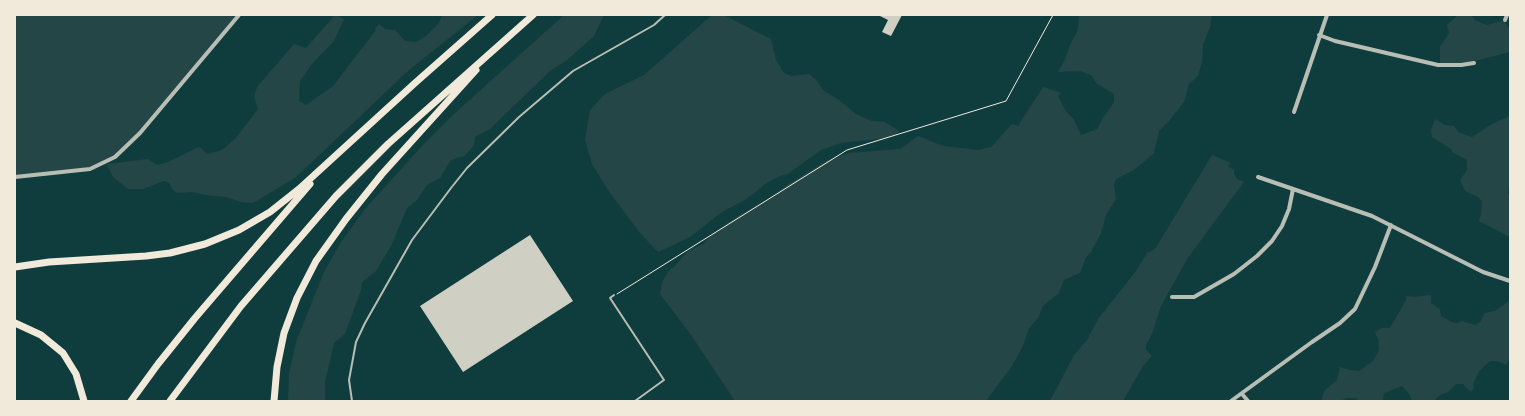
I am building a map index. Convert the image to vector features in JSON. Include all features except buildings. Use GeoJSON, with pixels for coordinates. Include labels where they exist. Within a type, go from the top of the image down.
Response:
{"type":"FeatureCollection","features":[{"type":"Feature","properties":{"kind":"highway"},"geometry":{"type":"LineString","coordinates":[[15,267],[49,262],[146,256],[205,244],[238,230],[270,212],[299,189],[492,15]]}},
{"type":"Feature","properties":{"kind":"highway"},"geometry":{"type":"LineString","coordinates":[[170,401],[241,306],[336,196],[388,144],[533,15]]}},
{"type":"Feature","properties":{"kind":"highway"},"geometry":{"type":"LineString","coordinates":[[274,401],[276,367],[284,333],[297,298],[316,261],[382,174],[505,39]]}},
{"type":"Feature","properties":{"kind":"highway"},"geometry":{"type":"LineString","coordinates":[[131,401],[195,318],[295,203],[325,164]]}},
{"type":"Feature","properties":{"kind":"highway"},"geometry":{"type":"LineString","coordinates":[[15,323],[41,335],[63,353],[76,374],[84,401]]}},
{"type":"Feature","properties":{"kind":"street"},"geometry":{"type":"LineString","coordinates":[[15,177],[90,168],[116,157],[140,133],[239,15]]}},
{"type":"Feature","properties":{"kind":"street"},"geometry":{"type":"LineString","coordinates":[[1294,112],[1327,15]]}},
{"type":"Feature","properties":{"kind":"street"},"geometry":{"type":"LineString","coordinates":[[1319,35],[1335,41],[1438,65],[1474,63]]}},
{"type":"Feature","properties":{"kind":"street"},"geometry":{"type":"LineString","coordinates":[[1258,177],[1365,214],[1391,225],[1483,272],[1510,281]]}},
{"type":"Feature","properties":{"kind":"street"},"geometry":{"type":"LineString","coordinates":[[1172,297],[1194,297],[1234,274],[1257,256],[1272,241],[1282,226],[1294,189]]}},
{"type":"Feature","properties":{"kind":"street"},"geometry":{"type":"LineString","coordinates":[[1231,401],[1340,323],[1355,309],[1375,267],[1391,225]]}},
{"type":"Feature","properties":{"kind":"street"},"geometry":{"type":"LineString","coordinates":[[1242,394],[1248,401]]}},
{"type":"Feature","properties":{"kind":"lane"},"geometry":{"type":"LineString","coordinates":[[352,401],[349,380],[356,342],[365,323],[412,240],[467,168],[519,118],[573,71],[654,25],[665,15]]}},
{"type":"Feature","properties":{"kind":"lane"},"geometry":{"type":"LineString","coordinates":[[614,295],[610,298],[664,380],[635,401]]}},
{"type":"Feature","properties":{"kind":"path"},"geometry":{"type":"LineString","coordinates":[[614,295],[847,150],[1006,101],[1053,15]]}},
{"type":"Feature","properties":{"kind":"shaded area"},"geometry":{"type":"Polygon","coordinates":[[[15,15],[240,15],[144,127],[120,152],[105,162],[83,169],[15,176],[15,15]]]}},
{"type":"Feature","properties":{"kind":"shaded area"},"geometry":{"type":"Polygon","coordinates":[[[335,15],[344,19],[334,41],[312,64],[300,81],[299,101],[306,105],[333,86],[379,24],[385,29],[395,30],[405,41],[416,42],[426,36],[439,23],[442,15],[478,15],[409,70],[295,178],[253,203],[192,192],[177,193],[169,183],[164,181],[143,189],[128,189],[113,177],[107,164],[148,159],[157,165],[168,162],[199,147],[208,154],[222,150],[235,139],[258,109],[254,97],[257,87],[294,44],[306,48],[335,15]]]}},
{"type":"Feature","properties":{"kind":"shaded area"},"geometry":{"type":"Polygon","coordinates":[[[564,15],[604,15],[594,36],[566,61],[551,70],[490,129],[475,137],[474,146],[464,156],[451,160],[440,178],[427,185],[417,200],[407,208],[391,246],[376,271],[362,282],[361,290],[345,334],[334,343],[325,382],[325,401],[288,401],[289,374],[296,342],[324,272],[341,242],[365,209],[421,147],[455,113],[564,15]]]}},
{"type":"Feature","properties":{"kind":"shaded area"},"geometry":{"type":"Polygon","coordinates":[[[712,15],[724,15],[771,39],[776,60],[784,73],[791,76],[809,74],[824,91],[856,114],[872,121],[885,122],[899,131],[888,138],[841,143],[821,150],[788,174],[768,182],[745,200],[722,212],[690,237],[658,252],[640,233],[610,193],[592,164],[585,140],[590,110],[605,94],[644,75],[712,15]]]}},
{"type":"Feature","properties":{"kind":"shaded area"},"geometry":{"type":"Polygon","coordinates":[[[1079,15],[1212,15],[1210,27],[1203,45],[1202,62],[1198,76],[1189,84],[1184,102],[1159,131],[1154,153],[1134,170],[1116,179],[1114,184],[1116,199],[1106,215],[1101,233],[1091,252],[1086,257],[1080,273],[1064,280],[1059,293],[1043,306],[1038,318],[1029,328],[1023,346],[1012,366],[986,401],[735,401],[691,335],[660,294],[663,280],[671,268],[687,252],[705,243],[710,236],[736,217],[772,197],[784,187],[828,160],[849,153],[900,149],[918,136],[943,146],[978,150],[991,147],[1012,124],[1018,126],[1043,87],[1061,93],[1058,96],[1065,110],[1074,120],[1081,135],[1097,129],[1114,102],[1114,94],[1097,84],[1091,75],[1080,71],[1058,72],[1078,30],[1079,15]]]}},
{"type":"Feature","properties":{"kind":"shaded area"},"geometry":{"type":"Polygon","coordinates":[[[1458,15],[1471,15],[1475,20],[1487,25],[1504,20],[1510,28],[1510,52],[1460,65],[1440,64],[1440,47],[1449,33],[1447,25],[1458,15]]]}},
{"type":"Feature","properties":{"kind":"shaded area"},"geometry":{"type":"Polygon","coordinates":[[[1510,116],[1510,180],[1508,193],[1510,196],[1510,237],[1479,221],[1482,201],[1465,191],[1460,180],[1467,170],[1467,160],[1452,152],[1451,149],[1432,137],[1431,130],[1435,119],[1445,125],[1454,126],[1458,132],[1472,137],[1492,124],[1510,116]]]}},
{"type":"Feature","properties":{"kind":"shaded area"},"geometry":{"type":"Polygon","coordinates":[[[1212,155],[1231,163],[1228,166],[1234,169],[1237,179],[1244,182],[1187,259],[1161,306],[1152,334],[1146,345],[1146,350],[1152,356],[1143,366],[1123,401],[1050,401],[1074,355],[1087,340],[1098,319],[1136,271],[1147,253],[1155,249],[1212,155]]]}},
{"type":"Feature","properties":{"kind":"shaded area"},"geometry":{"type":"Polygon","coordinates":[[[1431,295],[1431,303],[1440,309],[1441,316],[1452,322],[1462,321],[1475,325],[1480,322],[1485,313],[1495,311],[1510,300],[1510,358],[1506,365],[1497,361],[1490,361],[1480,370],[1471,392],[1463,384],[1456,384],[1434,401],[1412,401],[1410,395],[1402,386],[1384,393],[1383,401],[1359,401],[1355,398],[1347,398],[1340,401],[1321,401],[1325,390],[1337,380],[1340,367],[1359,371],[1373,361],[1379,350],[1375,332],[1382,328],[1390,328],[1406,300],[1406,296],[1431,295]]]}}]}
